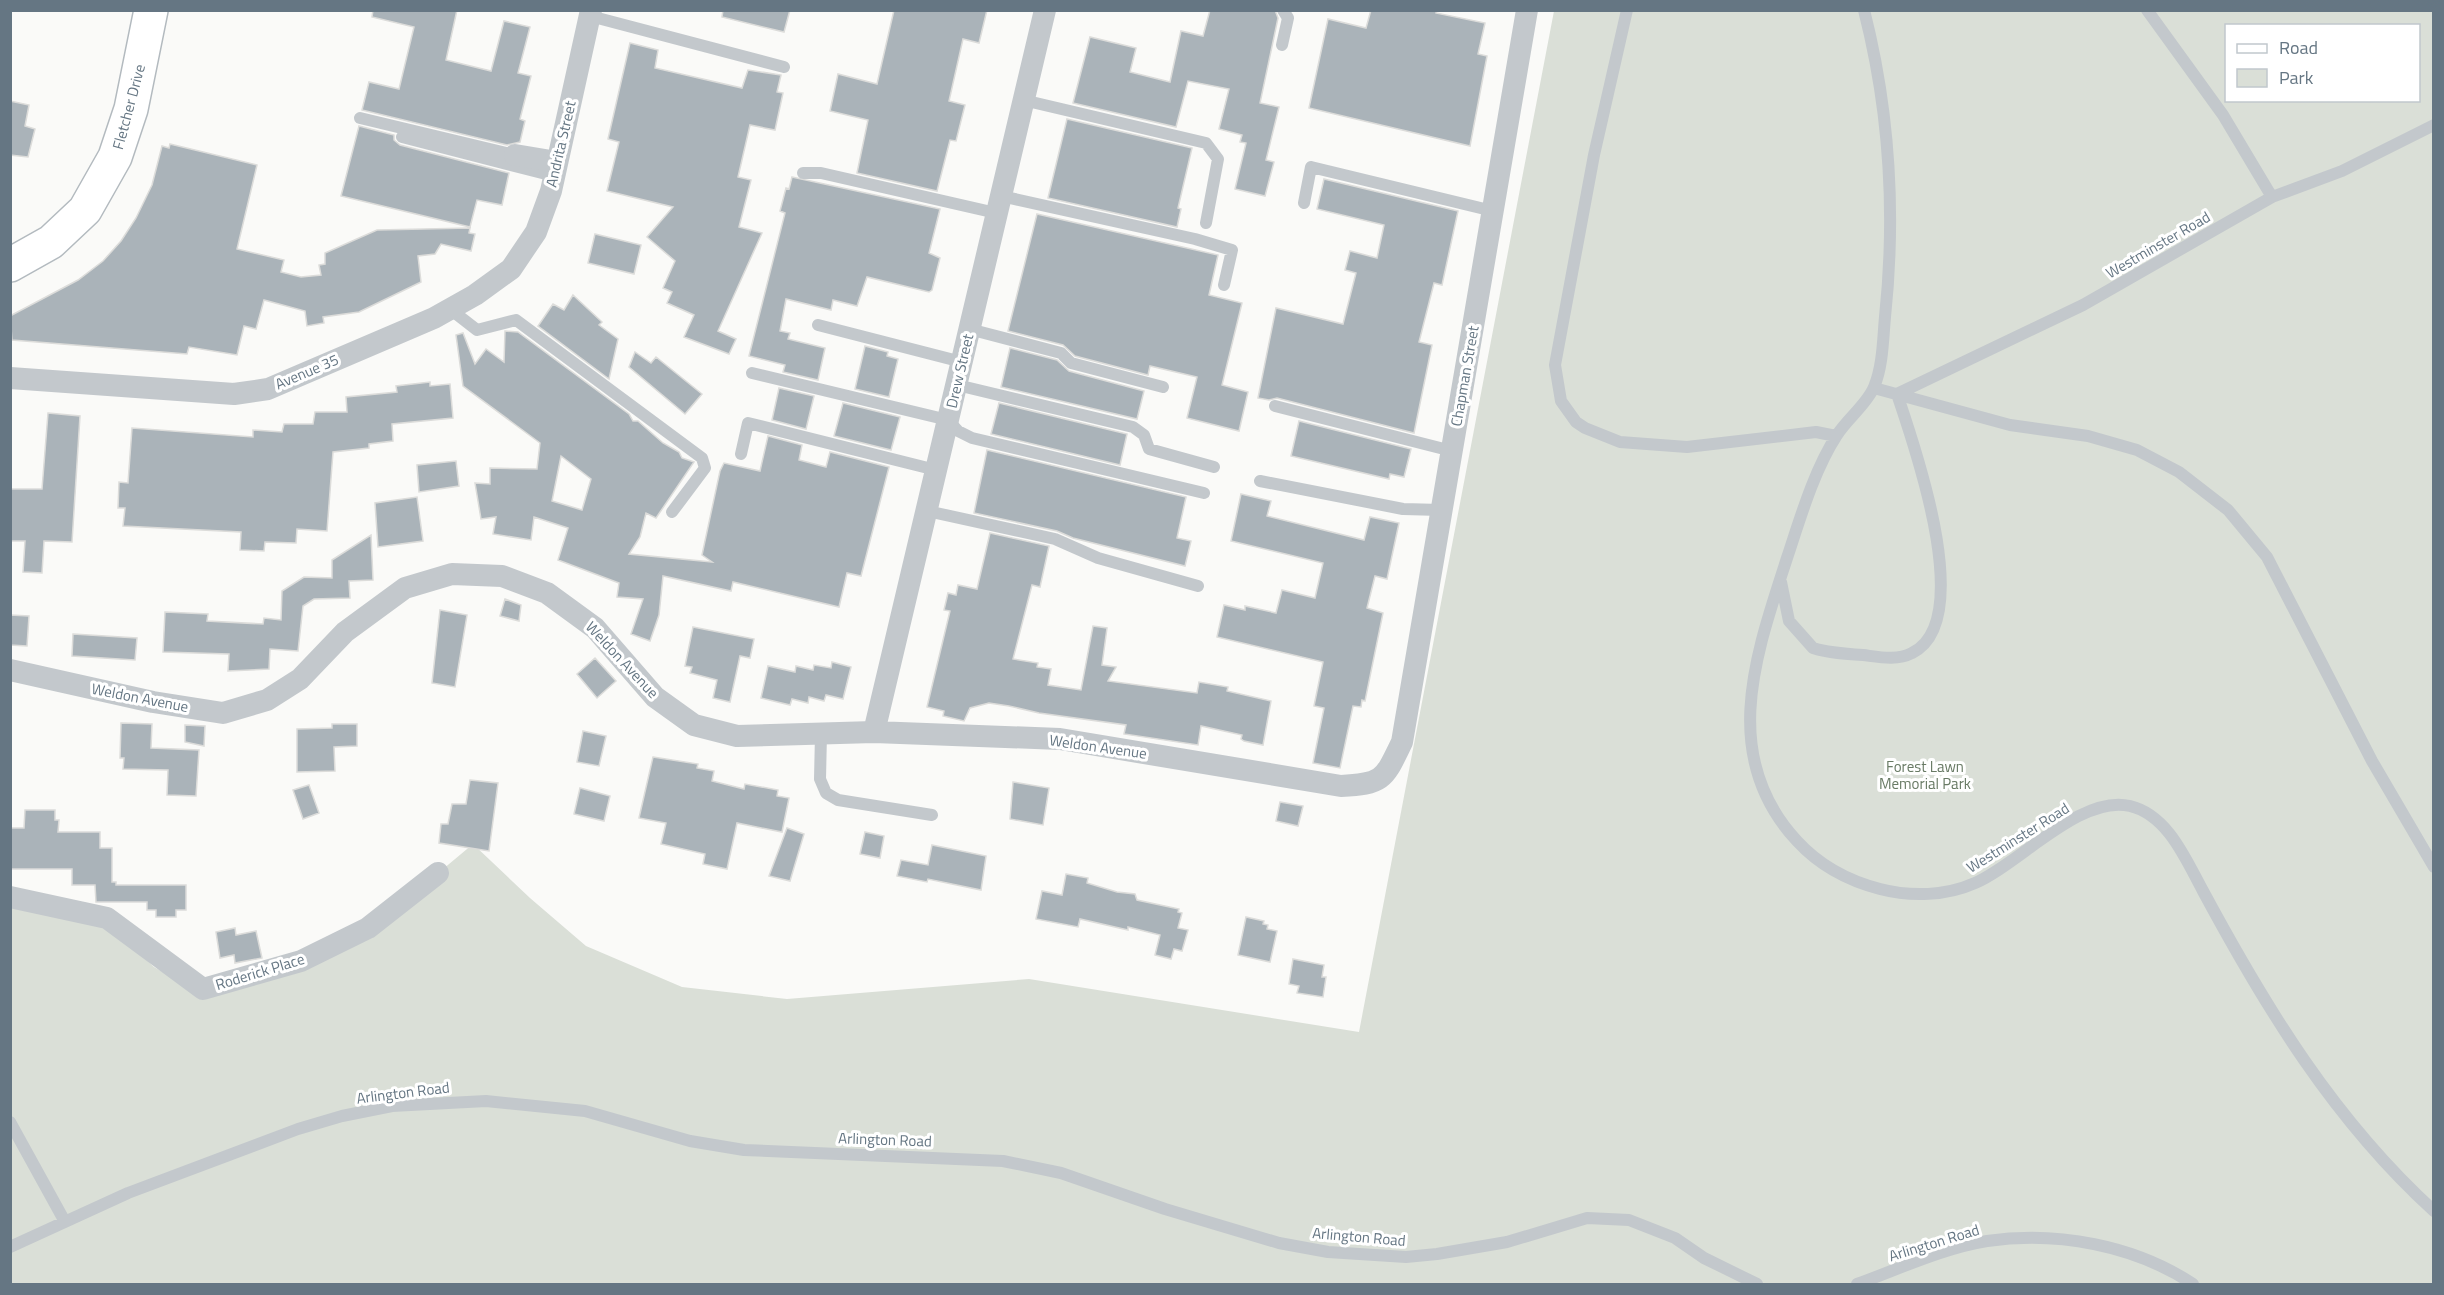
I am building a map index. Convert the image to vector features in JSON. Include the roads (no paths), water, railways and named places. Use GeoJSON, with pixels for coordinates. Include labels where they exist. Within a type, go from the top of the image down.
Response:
{"type":"FeatureCollection","features":[{"type":"Feature","properties":{"kind":"main road","name":"Fletcher Drive"},"geometry":{"type":"LineString","coordinates":[[10,266],[51,242],[85,210],[115,157],[131,109],[152,10]]}},
{"type":"Feature","properties":{"kind":"street","name":"Chapman Street"},"geometry":{"type":"LineString","coordinates":[[1402,742],[1527,10]]}},
{"type":"Feature","properties":{"kind":"street","name":"Drew Street"},"geometry":{"type":"LineString","coordinates":[[874,732],[957,385],[1042,11]]}},
{"type":"Feature","properties":{"kind":"street","name":"Andrita Street"},"geometry":{"type":"LineString","coordinates":[[511,269],[536,232],[556,169],[591,13]]}},
{"type":"Feature","properties":{"kind":"street"},"geometry":{"type":"LineString","coordinates":[[515,155],[556,169]]}},
{"type":"Feature","properties":{"kind":"street","name":"Avenue 35"},"geometry":{"type":"LineString","coordinates":[[10,378],[234,394],[268,389],[450,309],[475,296],[511,269]]}},
{"type":"Feature","properties":{"kind":"street","name":"Weldon Avenue"},"geometry":{"type":"LineString","coordinates":[[10,670],[153,702],[223,713],[267,700],[300,679],[345,632],[405,588],[452,574],[502,576],[547,592],[595,628],[655,697],[694,725],[737,736],[874,732],[1060,739],[1341,786],[1368,785],[1386,776],[1402,742]]}},
{"type":"Feature","properties":{"kind":"street","name":"Roderick Place"},"geometry":{"type":"LineString","coordinates":[[10,897],[107,918],[203,989],[301,961],[320,952],[368,928],[438,873]]}},
{"type":"Feature","properties":{"kind":"lane"},"geometry":{"type":"LineString","coordinates":[[1282,45],[1288,18],[1283,10]]}},
{"type":"Feature","properties":{"kind":"lane"},"geometry":{"type":"LineString","coordinates":[[1627,10],[1594,154],[1555,365],[1561,401],[1576,422],[1620,442],[1687,447],[1816,432],[1836,436]]}},
{"type":"Feature","properties":{"kind":"lane"},"geometry":{"type":"LineString","coordinates":[[1863,10],[1886,123],[1892,220],[1886,312],[1874,388],[2010,425],[2088,436],[2137,450],[2179,472],[2228,510],[2248,532],[2272,566],[2373,761],[2433,867]]}},
{"type":"Feature","properties":{"kind":"lane"},"geometry":{"type":"LineString","coordinates":[[2147,10],[2223,116],[2272,197]]}},
{"type":"Feature","properties":{"kind":"lane"},"geometry":{"type":"LineString","coordinates":[[591,13],[784,67]]}},
{"type":"Feature","properties":{"kind":"lane"},"geometry":{"type":"LineString","coordinates":[[1023,100],[1206,143],[1218,159],[1206,223]]}},
{"type":"Feature","properties":{"kind":"lane"},"geometry":{"type":"LineString","coordinates":[[360,118],[515,155]]}},
{"type":"Feature","properties":{"kind":"lane","name":"Westminster Road"},"geometry":{"type":"LineString","coordinates":[[1898,394],[2083,305],[2272,197],[2342,171],[2433,125]]}},
{"type":"Feature","properties":{"kind":"lane"},"geometry":{"type":"LineString","coordinates":[[402,137],[556,169]]}},
{"type":"Feature","properties":{"kind":"lane"},"geometry":{"type":"LineString","coordinates":[[1304,203],[1311,167],[1493,211]]}},
{"type":"Feature","properties":{"kind":"lane"},"geometry":{"type":"LineString","coordinates":[[803,173],[821,172],[1195,239],[1232,250],[1224,285]]}},
{"type":"Feature","properties":{"kind":"lane"},"geometry":{"type":"LineString","coordinates":[[450,309],[477,330],[516,320],[702,458],[705,468],[672,512]]}},
{"type":"Feature","properties":{"kind":"lane"},"geometry":{"type":"LineString","coordinates":[[818,325],[962,362]]}},
{"type":"Feature","properties":{"kind":"lane"},"geometry":{"type":"LineString","coordinates":[[969,329],[1061,353],[1071,363],[1163,387]]}},
{"type":"Feature","properties":{"kind":"lane"},"geometry":{"type":"LineString","coordinates":[[752,373],[948,420],[958,431],[972,438],[1204,493]]}},
{"type":"Feature","properties":{"kind":"lane"},"geometry":{"type":"LineString","coordinates":[[957,385],[1133,427],[1144,435],[1149,449],[1214,467]]}},
{"type":"Feature","properties":{"kind":"lane","name":"Westminster Road"},"geometry":{"type":"LineString","coordinates":[[1874,388],[1836,436],[1801,516],[1765,625],[1754,671],[1749,708],[1750,736],[1755,766],[1774,811],[1798,841],[1835,871],[1861,883],[1889,891],[1922,895],[1972,885],[2006,866],[2088,812],[2118,805],[2143,811],[2161,825],[2183,854],[2247,973],[2301,1058],[2367,1144],[2433,1211]]}},
{"type":"Feature","properties":{"kind":"lane"},"geometry":{"type":"LineString","coordinates":[[1780,580],[1789,621],[1813,648],[1895,658],[1914,653],[1927,641],[1936,621],[1940,593],[1935,530],[1922,470],[1898,394]]}},
{"type":"Feature","properties":{"kind":"lane"},"geometry":{"type":"LineString","coordinates":[[1275,406],[1452,451]]}},
{"type":"Feature","properties":{"kind":"lane"},"geometry":{"type":"LineString","coordinates":[[741,454],[748,423],[936,470]]}},
{"type":"Feature","properties":{"kind":"lane"},"geometry":{"type":"LineString","coordinates":[[1260,481],[1403,509],[1441,510]]}},
{"type":"Feature","properties":{"kind":"lane"},"geometry":{"type":"LineString","coordinates":[[927,511],[1055,539],[1098,558],[1198,586]]}},
{"type":"Feature","properties":{"kind":"lane"},"geometry":{"type":"LineString","coordinates":[[821,734],[820,779],[826,793],[838,800],[932,815]]}},
{"type":"Feature","properties":{"kind":"lane","name":"Arlington Road"},"geometry":{"type":"LineString","coordinates":[[10,1247],[64,1220],[249,1146],[342,1116],[392,1106],[486,1101],[585,1111],[629,1121],[690,1141],[744,1150],[1003,1161],[1061,1173],[1165,1209],[1278,1243],[1328,1252],[1406,1257],[1437,1254],[1507,1242],[1587,1218],[1629,1220],[1675,1238],[1704,1258],[1757,1284]]}},
{"type":"Feature","properties":{"kind":"lane"},"geometry":{"type":"LineString","coordinates":[[10,1122],[64,1220]]}},
{"type":"Feature","properties":{"kind":"lane","name":"Arlington Road"},"geometry":{"type":"LineString","coordinates":[[1857,1284],[1946,1252],[1986,1241],[2047,1238],[2126,1251],[2157,1263],[2193,1284]]}},
{"type":"Feature","properties":{"kind":"park label","name":"Forest Lawn Memorial Park"},"geometry":{"type":"Point","coordinates":[1925,776]}}]}
